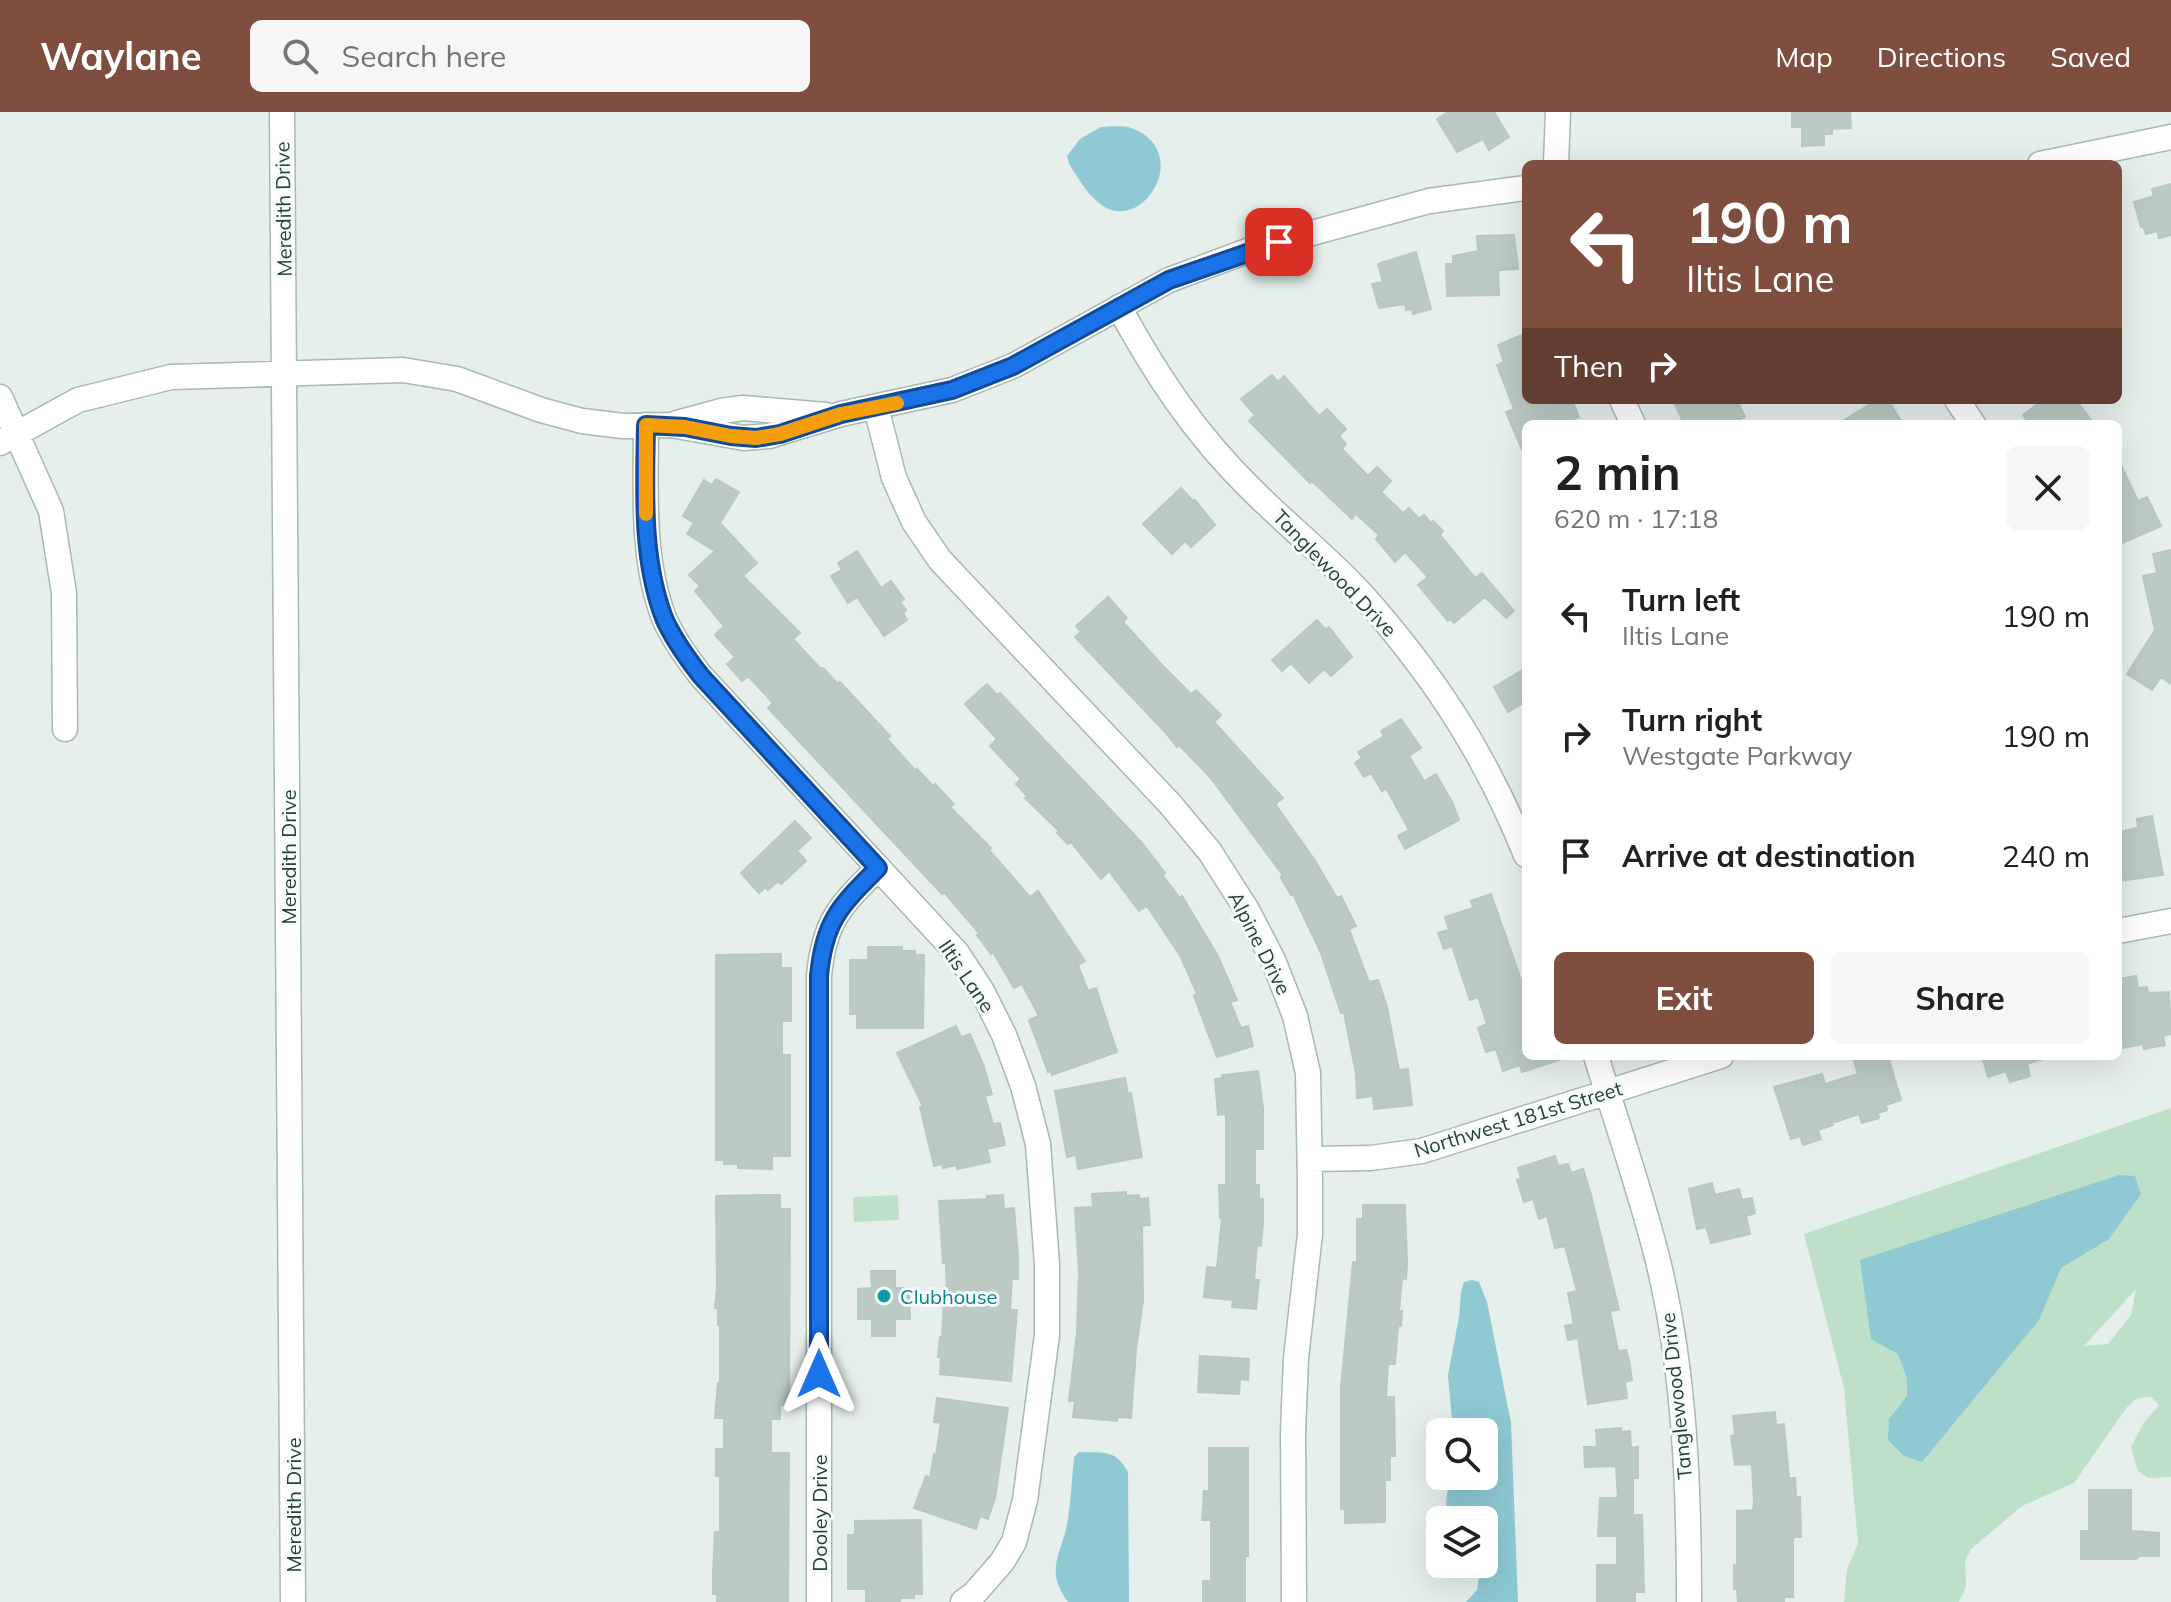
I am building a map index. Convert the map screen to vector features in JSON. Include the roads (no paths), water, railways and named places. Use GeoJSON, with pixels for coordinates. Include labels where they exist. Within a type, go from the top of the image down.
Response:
{"type":"FeatureCollection","features":[{"type":"Feature","properties":{"kind":"street","name":"Meredith Drive"},"geometry":{"type":"LineString","coordinates":[[282,112],[293,1602]]}},
{"type":"Feature","properties":{"kind":"street"},"geometry":{"type":"LineString","coordinates":[[1556,160],[1558,112]]}},
{"type":"Feature","properties":{"kind":"street"},"geometry":{"type":"LineString","coordinates":[[2059,160],[2171,137]]}},
{"type":"Feature","properties":{"kind":"street"},"geometry":{"type":"LineString","coordinates":[[9,439],[78,400],[171,377],[403,370],[457,379],[541,410],[582,421],[623,426],[659,425],[743,408],[841,414],[952,390],[1013,366],[1169,280],[1250,250],[1429,201],[1522,188]]}},
{"type":"Feature","properties":{"kind":"street","name":"Tanglewood Drive"},"geometry":{"type":"LineString","coordinates":[[1119,307],[1148,361],[1192,423],[1250,488],[1312,544],[1372,605],[1431,677],[1504,800],[1522,845]]}},
{"type":"Feature","properties":{"kind":"street"},"geometry":{"type":"LineString","coordinates":[[0,397],[9,439],[51,511],[64,593],[65,729]]}},
{"type":"Feature","properties":{"kind":"street","name":"Alpine Drive"},"geometry":{"type":"LineString","coordinates":[[876,407],[894,478],[914,522],[940,560],[1170,804],[1210,852],[1247,910],[1273,960],[1295,1016],[1308,1073],[1310,1234],[1296,1358],[1293,1431],[1294,1602]]}},
{"type":"Feature","properties":{"kind":"street","name":"Iltis Lane"},"geometry":{"type":"LineString","coordinates":[[659,425],[645,502],[648,546],[654,586],[665,620],[680,649],[701,676],[957,953],[982,991],[1004,1035],[1023,1086],[1038,1144],[1047,1264],[1047,1335],[1025,1500],[1014,1542],[1002,1562],[963,1602]]}},
{"type":"Feature","properties":{"kind":"street","name":"Dooley Drive"},"geometry":{"type":"LineString","coordinates":[[819,1602],[821,950],[838,910],[878,868]]}},
{"type":"Feature","properties":{"kind":"street"},"geometry":{"type":"LineString","coordinates":[[2122,930],[2171,921]]}},
{"type":"Feature","properties":{"kind":"street","name":"Tanglewood Drive"},"geometry":{"type":"LineString","coordinates":[[1597,1060],[1658,1261],[1675,1352],[1684,1441],[1689,1602]]}},
{"type":"Feature","properties":{"kind":"street","name":"Northwest 181st Street"},"geometry":{"type":"LineString","coordinates":[[1310,1159],[1371,1158],[1422,1151],[1709,1060]]}},
{"type":"Feature","properties":{"kind":"water"},"geometry":{"type":"Polygon","coordinates":[[[1101,127],[1131,128],[1150,140],[1159,155],[1160,172],[1155,188],[1144,201],[1130,209],[1115,211],[1099,203],[1069,164],[1067,156],[1080,139],[1101,127]]]}},
{"type":"Feature","properties":{"kind":"water"},"geometry":{"type":"Polygon","coordinates":[[[2119,1175],[2135,1176],[2141,1194],[2109,1239],[2061,1268],[2039,1320],[1922,1462],[1904,1456],[1888,1440],[1889,1419],[1907,1396],[1907,1379],[1898,1354],[1871,1339],[1860,1260],[2119,1175]]]}},
{"type":"Feature","properties":{"kind":"water"},"geometry":{"type":"Polygon","coordinates":[[[1464,1282],[1479,1282],[1487,1302],[1511,1423],[1518,1602],[1466,1602],[1477,1590],[1479,1578],[1498,1578],[1498,1506],[1447,1506],[1448,1490],[1498,1490],[1498,1418],[1452,1418],[1448,1375],[1464,1282]]]}},
{"type":"Feature","properties":{"kind":"water"},"geometry":{"type":"Polygon","coordinates":[[[1079,1452],[1114,1456],[1128,1472],[1129,1602],[1068,1602],[1057,1580],[1057,1561],[1068,1519],[1074,1457],[1079,1452]]]}},
{"type":"Feature","properties":{"kind":"place","name":"Clubhouse"},"geometry":{"type":"Point","coordinates":[884,1296]}}]}
